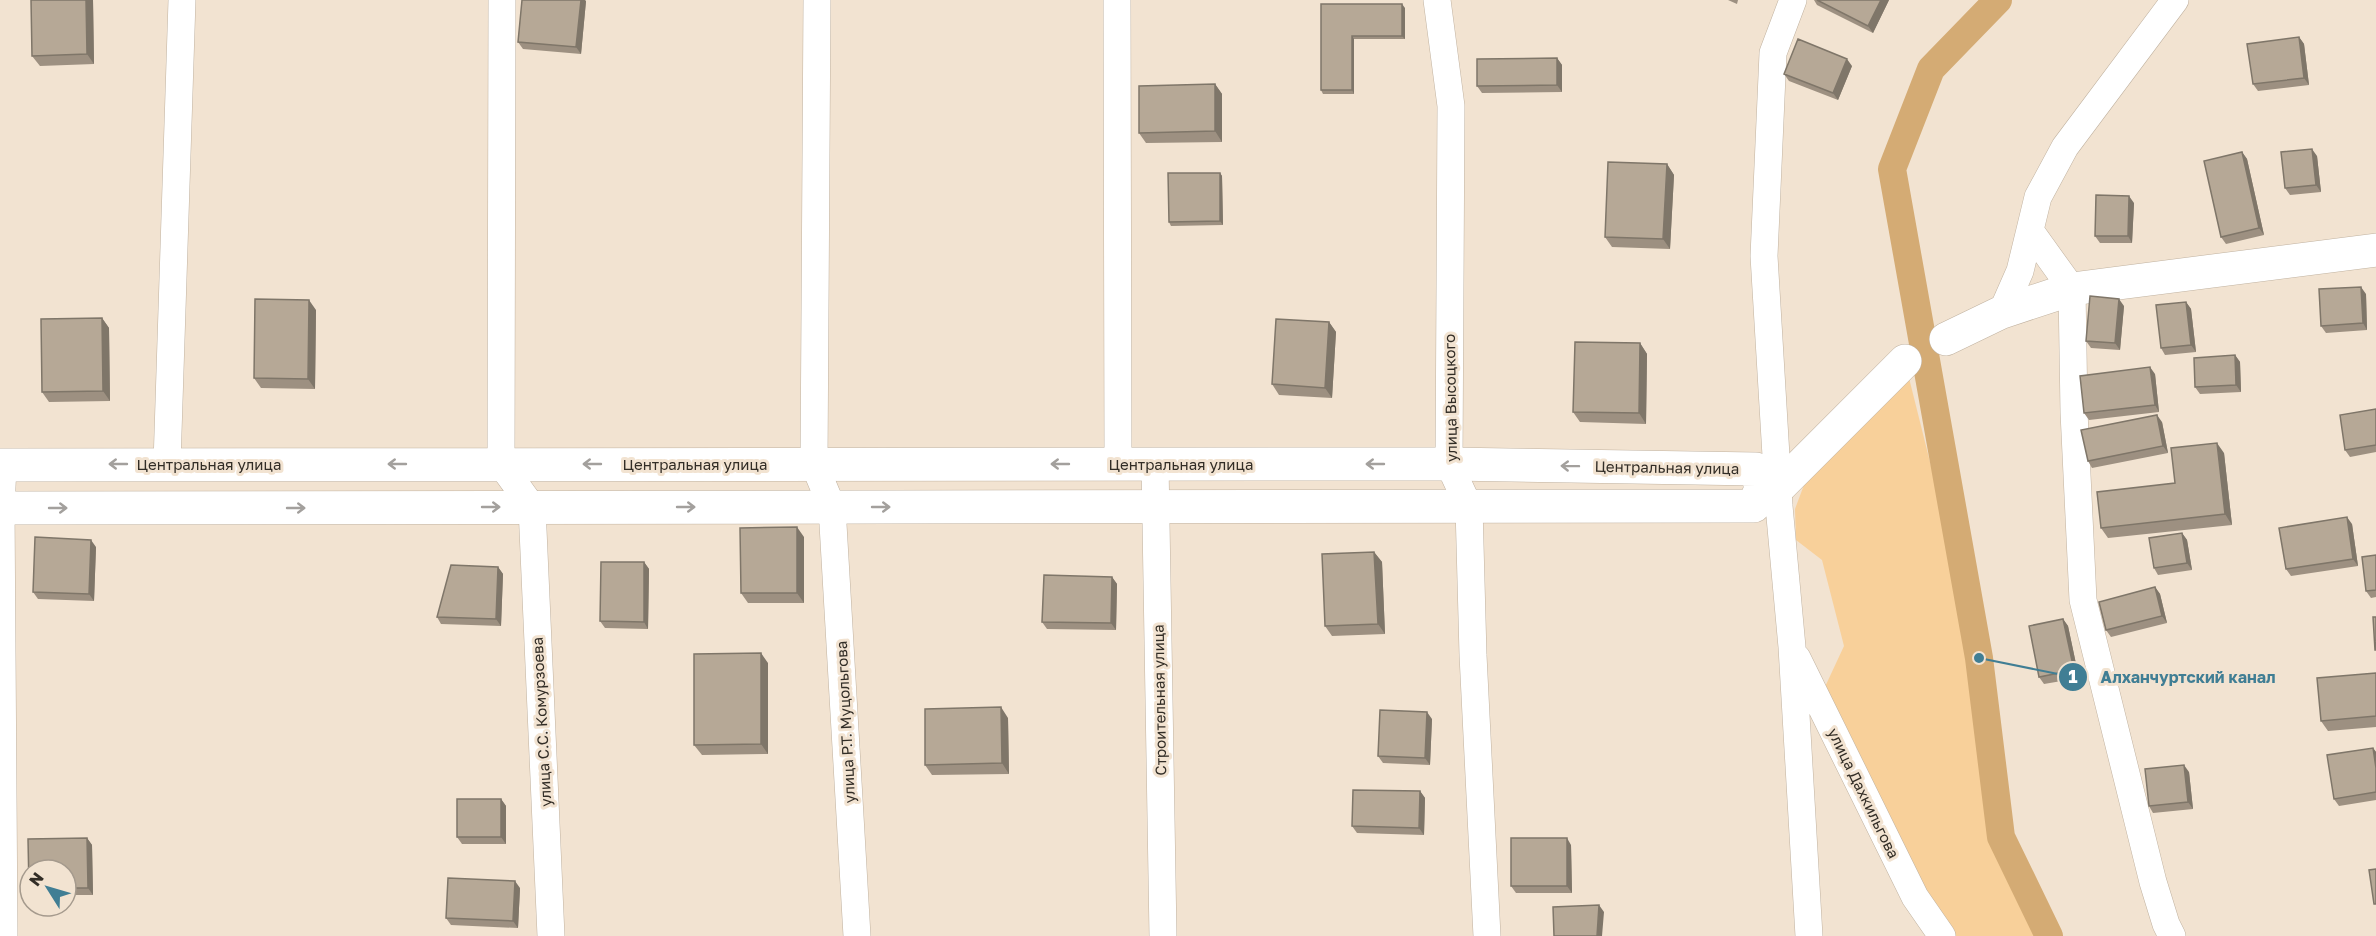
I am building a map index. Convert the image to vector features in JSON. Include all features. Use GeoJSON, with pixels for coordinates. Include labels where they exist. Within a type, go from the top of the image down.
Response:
{"type":"FeatureCollection","features":[{"type":"Feature","properties":{"kind":"street"},"geometry":{"type":"LineString","coordinates":[[166,464],[182,0]]}},
{"type":"Feature","properties":{"kind":"street"},"geometry":{"type":"LineString","coordinates":[[502,0],[501,464],[532,507]]}},
{"type":"Feature","properties":{"kind":"street"},"geometry":{"type":"LineString","coordinates":[[814,464],[817,0]]}},
{"type":"Feature","properties":{"kind":"street"},"geometry":{"type":"LineString","coordinates":[[1117,0],[1118,464]]}},
{"type":"Feature","properties":{"kind":"street","name":"улица Высоцкого"},"geometry":{"type":"LineString","coordinates":[[1437,0],[1451,106],[1449,464],[1469,507],[1473,655],[1487,936]]}},
{"type":"Feature","properties":{"kind":"street"},"geometry":{"type":"LineString","coordinates":[[1793,0],[1773,53],[1764,256],[1770,488],[1792,647],[1809,936]]}},
{"type":"Feature","properties":{"kind":"street"},"geometry":{"type":"LineString","coordinates":[[2002,312],[2020,271],[2038,197],[2066,147],[2175,0]]}},
{"type":"Feature","properties":{"kind":"street"},"geometry":{"type":"LineString","coordinates":[[2031,232],[2072,289],[2074,412],[2083,600],[2153,882],[2172,936]]}},
{"type":"Feature","properties":{"kind":"street"},"geometry":{"type":"LineString","coordinates":[[1946,339],[2002,312],[2072,289],[2376,250]]}},
{"type":"Feature","properties":{"kind":"street"},"geometry":{"type":"LineString","coordinates":[[0,508],[1754,506],[1770,488],[1905,361]]}},
{"type":"Feature","properties":{"kind":"street","name":"Строительная улица"},"geometry":{"type":"LineString","coordinates":[[1155,463],[1164,936]]}},
{"type":"Feature","properties":{"kind":"street","name":"улица Р.Т. Муцольгова"},"geometry":{"type":"LineString","coordinates":[[814,464],[832,507],[857,936]]}},
{"type":"Feature","properties":{"kind":"street","name":"Центральная улица"},"geometry":{"type":"LineString","coordinates":[[1,465],[1449,464],[1756,469],[1770,488]]}},
{"type":"Feature","properties":{"kind":"street"},"geometry":{"type":"LineString","coordinates":[[1,465],[4,936]]}},
{"type":"Feature","properties":{"kind":"street","name":"улица С.С. Комурзоева"},"geometry":{"type":"LineString","coordinates":[[532,507],[551,936]]}},
{"type":"Feature","properties":{"kind":"street","name":"улица Дахкильгова"},"geometry":{"type":"LineString","coordinates":[[1792,647],[1915,897],[1942,936]]}},
{"type":"Feature","properties":{"kind":"shaded area"},"geometry":{"type":"Polygon","coordinates":[[[1908,374],[1979,658],[2001,837],[2049,936],[1942,936],[1824,689],[1844,646],[1822,560],[1796,540],[1795,509],[1807,477],[1908,374]]]}},
{"type":"Feature","properties":{"kind":"building"},"geometry":{"type":"Polygon","coordinates":[[[31,0],[86,0],[87,54],[32,56],[31,0]]]}},
{"type":"Feature","properties":{"kind":"building"},"geometry":{"type":"Polygon","coordinates":[[[522,0],[581,0],[576,47],[518,42],[522,0]]]}},
{"type":"Feature","properties":{"kind":"building"},"geometry":{"type":"Polygon","coordinates":[[[1817,0],[1881,0],[1868,26],[1817,0]]]}},
{"type":"Feature","properties":{"kind":"building"},"geometry":{"type":"Polygon","coordinates":[[[1321,4],[1402,4],[1402,36],[1352,36],[1352,90],[1321,90],[1321,4]]]}},
{"type":"Feature","properties":{"kind":"building"},"geometry":{"type":"Polygon","coordinates":[[[2299,37],[2304,78],[2253,84],[2247,44],[2299,37]]]}},
{"type":"Feature","properties":{"kind":"building"},"geometry":{"type":"Polygon","coordinates":[[[1798,39],[1847,59],[1833,93],[1784,74],[1798,39]]]}},
{"type":"Feature","properties":{"kind":"building"},"geometry":{"type":"Polygon","coordinates":[[[1557,58],[1557,85],[1477,86],[1477,59],[1557,58]]]}},
{"type":"Feature","properties":{"kind":"building"},"geometry":{"type":"Polygon","coordinates":[[[1215,84],[1215,131],[1139,133],[1139,86],[1215,84]]]}},
{"type":"Feature","properties":{"kind":"building"},"geometry":{"type":"Polygon","coordinates":[[[2312,149],[2316,185],[2285,188],[2281,152],[2312,149]]]}},
{"type":"Feature","properties":{"kind":"building"},"geometry":{"type":"Polygon","coordinates":[[[2242,152],[2259,228],[2221,237],[2204,161],[2242,152]]]}},
{"type":"Feature","properties":{"kind":"building"},"geometry":{"type":"Polygon","coordinates":[[[1608,162],[1667,164],[1663,239],[1605,237],[1608,162]]]}},
{"type":"Feature","properties":{"kind":"building"},"geometry":{"type":"Polygon","coordinates":[[[1168,173],[1220,173],[1220,221],[1169,222],[1168,173]]]}},
{"type":"Feature","properties":{"kind":"building"},"geometry":{"type":"Polygon","coordinates":[[[2096,195],[2129,196],[2128,236],[2095,236],[2096,195]]]}},
{"type":"Feature","properties":{"kind":"building"},"geometry":{"type":"Polygon","coordinates":[[[2361,287],[2363,323],[2321,326],[2319,289],[2361,287]]]}},
{"type":"Feature","properties":{"kind":"building"},"geometry":{"type":"Polygon","coordinates":[[[2090,296],[2119,299],[2115,343],[2086,341],[2090,296]]]}},
{"type":"Feature","properties":{"kind":"building"},"geometry":{"type":"Polygon","coordinates":[[[255,299],[309,300],[308,379],[254,378],[255,299]]]}},
{"type":"Feature","properties":{"kind":"building"},"geometry":{"type":"Polygon","coordinates":[[[2186,302],[2191,345],[2161,348],[2156,305],[2186,302]]]}},
{"type":"Feature","properties":{"kind":"building"},"geometry":{"type":"Polygon","coordinates":[[[102,318],[103,391],[42,392],[41,319],[102,318]]]}},
{"type":"Feature","properties":{"kind":"building"},"geometry":{"type":"Polygon","coordinates":[[[1276,319],[1329,322],[1325,388],[1272,384],[1276,319]]]}},
{"type":"Feature","properties":{"kind":"building"},"geometry":{"type":"Polygon","coordinates":[[[1575,342],[1640,343],[1639,413],[1573,412],[1575,342]]]}},
{"type":"Feature","properties":{"kind":"building"},"geometry":{"type":"Polygon","coordinates":[[[2235,355],[2236,385],[2195,387],[2194,358],[2235,355]]]}},
{"type":"Feature","properties":{"kind":"building"},"geometry":{"type":"Polygon","coordinates":[[[2150,367],[2155,405],[2084,413],[2080,376],[2150,367]]]}},
{"type":"Feature","properties":{"kind":"building"},"geometry":{"type":"Polygon","coordinates":[[[2376,409],[2376,445],[2345,450],[2340,415],[2376,409]]]}},
{"type":"Feature","properties":{"kind":"building"},"geometry":{"type":"Polygon","coordinates":[[[2157,415],[2163,446],[2088,461],[2081,430],[2157,415]]]}},
{"type":"Feature","properties":{"kind":"building"},"geometry":{"type":"Polygon","coordinates":[[[2217,443],[2225,514],[2101,528],[2097,492],[2175,483],[2171,448],[2217,443]]]}},
{"type":"Feature","properties":{"kind":"building"},"geometry":{"type":"Polygon","coordinates":[[[2347,517],[2353,559],[2286,569],[2279,528],[2347,517]]]}},
{"type":"Feature","properties":{"kind":"building"},"geometry":{"type":"Polygon","coordinates":[[[797,527],[797,593],[741,593],[740,528],[797,527]]]}},
{"type":"Feature","properties":{"kind":"building"},"geometry":{"type":"Polygon","coordinates":[[[2182,533],[2187,563],[2154,568],[2149,538],[2182,533]]]}},
{"type":"Feature","properties":{"kind":"building"},"geometry":{"type":"Polygon","coordinates":[[[35,537],[91,540],[89,594],[33,592],[35,537]]]}},
{"type":"Feature","properties":{"kind":"building"},"geometry":{"type":"Polygon","coordinates":[[[1374,552],[1378,624],[1325,626],[1322,554],[1374,552]]]}},
{"type":"Feature","properties":{"kind":"building"},"geometry":{"type":"Polygon","coordinates":[[[2376,555],[2376,590],[2366,591],[2362,557],[2376,555]]]}},
{"type":"Feature","properties":{"kind":"building"},"geometry":{"type":"Polygon","coordinates":[[[601,562],[644,562],[644,622],[600,621],[601,562]]]}},
{"type":"Feature","properties":{"kind":"building"},"geometry":{"type":"Polygon","coordinates":[[[451,565],[498,567],[496,619],[437,617],[451,565]]]}},
{"type":"Feature","properties":{"kind":"building"},"geometry":{"type":"Polygon","coordinates":[[[1044,575],[1112,577],[1111,623],[1042,622],[1044,575]]]}},
{"type":"Feature","properties":{"kind":"building"},"geometry":{"type":"Polygon","coordinates":[[[2155,587],[2162,616],[2106,630],[2099,602],[2155,587]]]}},
{"type":"Feature","properties":{"kind":"building"},"geometry":{"type":"Polygon","coordinates":[[[2373,617],[2376,617],[2376,650],[2375,650],[2373,617]]]}},
{"type":"Feature","properties":{"kind":"building"},"geometry":{"type":"Polygon","coordinates":[[[2063,619],[2074,670],[2039,677],[2029,626],[2063,619]]]}},
{"type":"Feature","properties":{"kind":"building"},"geometry":{"type":"Polygon","coordinates":[[[761,653],[761,744],[694,745],[694,654],[761,653]]]}},
{"type":"Feature","properties":{"kind":"building"},"geometry":{"type":"Polygon","coordinates":[[[2376,673],[2376,716],[2321,721],[2317,678],[2376,673]]]}},
{"type":"Feature","properties":{"kind":"building"},"geometry":{"type":"Polygon","coordinates":[[[1001,707],[1002,763],[925,765],[925,709],[1001,707]]]}},
{"type":"Feature","properties":{"kind":"building"},"geometry":{"type":"Polygon","coordinates":[[[1380,710],[1427,712],[1425,758],[1378,756],[1380,710]]]}},
{"type":"Feature","properties":{"kind":"building"},"geometry":{"type":"Polygon","coordinates":[[[2373,748],[2376,792],[2334,799],[2327,755],[2373,748]]]}},
{"type":"Feature","properties":{"kind":"building"},"geometry":{"type":"Polygon","coordinates":[[[2184,765],[2188,802],[2149,806],[2145,769],[2184,765]]]}},
{"type":"Feature","properties":{"kind":"building"},"geometry":{"type":"Polygon","coordinates":[[[1353,790],[1420,791],[1419,828],[1352,826],[1353,790]]]}},
{"type":"Feature","properties":{"kind":"building"},"geometry":{"type":"Polygon","coordinates":[[[457,799],[501,799],[501,837],[457,837],[457,799]]]}},
{"type":"Feature","properties":{"kind":"building"},"geometry":{"type":"Polygon","coordinates":[[[87,838],[88,888],[78,888],[78,858],[28,858],[28,839],[87,838]]]}},
{"type":"Feature","properties":{"kind":"building"},"geometry":{"type":"Polygon","coordinates":[[[1511,838],[1567,838],[1567,886],[1511,886],[1511,838]]]}},
{"type":"Feature","properties":{"kind":"building"},"geometry":{"type":"Polygon","coordinates":[[[2376,869],[2376,904],[2374,904],[2369,870],[2376,869]]]}},
{"type":"Feature","properties":{"kind":"building"},"geometry":{"type":"Polygon","coordinates":[[[448,878],[515,881],[513,921],[446,918],[448,878]]]}},
{"type":"Feature","properties":{"kind":"building"},"geometry":{"type":"Polygon","coordinates":[[[1599,905],[1597,936],[1554,936],[1553,907],[1599,905]]]}},
{"type":"Feature","properties":{"kind":"waterway"},"geometry":{"type":"LineString","coordinates":[[1998,0],[1931,69],[1892,169],[1979,658],[2001,837],[2049,936]]}},
{"type":"Feature","properties":{"kind":"place","name":"Алханчуртский канал"},"geometry":{"type":"Point","coordinates":[1979,658]}}]}
